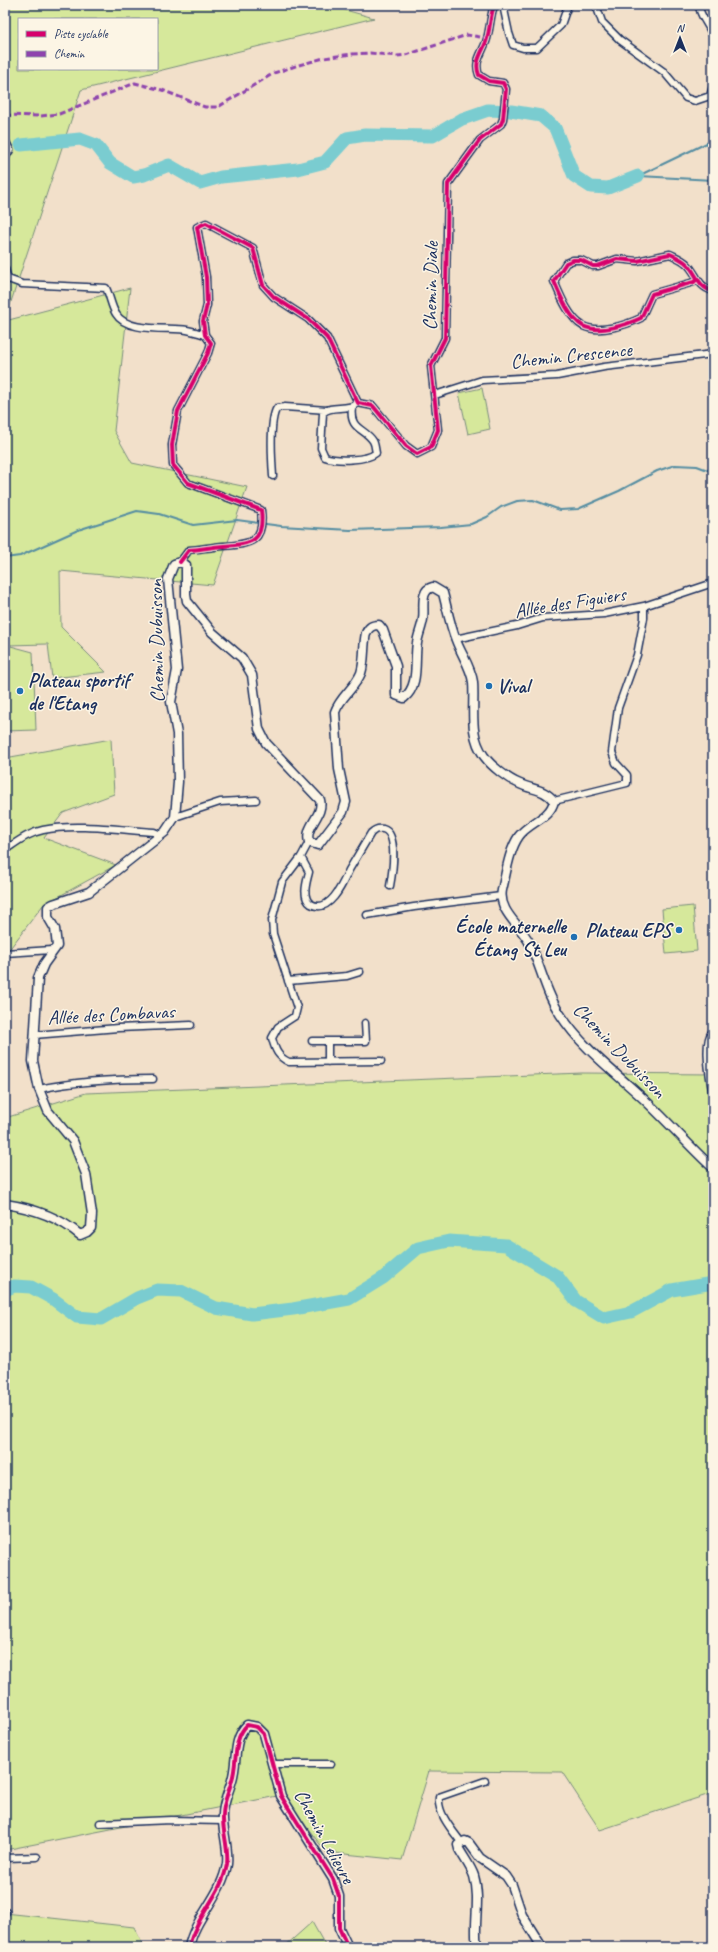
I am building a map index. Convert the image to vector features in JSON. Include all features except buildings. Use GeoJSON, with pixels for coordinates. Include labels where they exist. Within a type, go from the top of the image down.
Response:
{"type":"FeatureCollection","features":[{"type":"Feature","properties":{"kind":"main road","name":"Chemin Dubuisson"},"geometry":{"type":"LineString","coordinates":[[175,817],[178,782],[178,746],[176,721],[171,702],[176,670],[168,579],[174,564],[180,562],[186,566],[186,595],[188,601],[212,632],[242,658],[252,675],[259,729],[266,743],[320,800],[322,805],[319,814],[310,829],[308,837],[309,842]]}},
{"type":"Feature","properties":{"kind":"main road"},"geometry":{"type":"LineString","coordinates":[[309,842],[318,845],[343,812],[346,802],[338,762],[335,712],[337,705],[356,681],[361,672],[364,640],[368,628],[379,625],[383,630],[396,666],[396,696],[404,698],[413,687],[417,642],[423,619],[424,598],[429,588],[433,587],[443,593],[455,639],[470,672],[473,690],[474,734],[484,756],[495,768],[519,784],[543,791],[550,795],[554,801],[548,814],[527,828],[519,836],[501,896]]}},
{"type":"Feature","properties":{"kind":"main road"},"geometry":{"type":"LineString","coordinates":[[5,1204],[28,1208],[48,1216],[72,1228],[80,1235],[87,1232],[91,1228],[92,1214],[86,1174],[73,1140],[48,1111],[39,1088],[33,1061],[38,978],[52,950],[57,946],[55,929],[48,917],[48,907],[89,892],[161,835],[175,817]]}},
{"type":"Feature","properties":{"kind":"main road","name":"Chemin Dubuisson"},"geometry":{"type":"LineString","coordinates":[[501,896],[505,908],[529,942],[549,993],[568,1026],[599,1059],[650,1104],[686,1144],[713,1168]]}},
{"type":"Feature","properties":{"kind":"main road"},"geometry":{"type":"LineString","coordinates":[[713,1032],[709,1041],[709,1048],[713,1091]]}},
{"type":"Feature","properties":{"kind":"main road","name":"Chemin Lelievre"},"geometry":{"type":"LineString","coordinates":[[189,1947],[191,1937],[202,1915],[221,1884],[227,1863],[223,1821],[225,1798],[232,1778],[236,1746],[241,1732],[247,1725],[257,1727],[264,1734],[281,1796],[333,1879],[339,1896],[339,1928],[348,1947]]}},
{"type":"Feature","properties":{"kind":"main road"},"geometry":{"type":"LineString","coordinates":[[477,1947],[475,1932],[477,1893],[474,1876],[459,1849],[458,1845],[461,1842],[470,1843],[480,1858],[506,1876],[512,1885],[522,1915],[542,1947]]}},
{"type":"Feature","properties":{"kind":"street","name":"Chemin Diale"},"geometry":{"type":"LineString","coordinates":[[358,403],[373,406],[406,446],[417,454],[431,447],[438,430],[431,366],[445,338],[448,184],[480,140],[498,128],[503,119],[506,89],[503,83],[489,81],[479,75],[477,68],[478,57],[486,42],[494,5]]}},
{"type":"Feature","properties":{"kind":"street"},"geometry":{"type":"LineString","coordinates":[[503,5],[513,45],[522,48],[537,48],[561,25],[568,5]]}},
{"type":"Feature","properties":{"kind":"street"},"geometry":{"type":"LineString","coordinates":[[596,5],[602,22],[620,40],[664,72],[686,98],[696,102],[710,96],[713,86]]}},
{"type":"Feature","properties":{"kind":"street"},"geometry":{"type":"LineString","coordinates":[[699,5],[699,10],[712,32],[713,38]]}},
{"type":"Feature","properties":{"kind":"street"},"geometry":{"type":"LineString","coordinates":[[5,140],[10,150],[5,158]]}},
{"type":"Feature","properties":{"kind":"street"},"geometry":{"type":"LineString","coordinates":[[180,562],[189,550],[245,544],[254,541],[263,524],[261,510],[253,506],[222,497],[188,483],[173,465],[172,445],[178,411],[208,353],[211,343],[205,334],[203,321],[206,305],[206,277],[197,227],[206,223],[253,248],[263,285],[274,297],[308,319],[327,338],[358,403],[352,408],[327,410],[285,407],[277,408],[274,420],[272,444],[273,476]]}},
{"type":"Feature","properties":{"kind":"street","name":"Chemin Crescence"},"geometry":{"type":"LineString","coordinates":[[697,279],[694,282],[652,294],[649,298],[647,309],[641,318],[616,326],[596,328],[584,326],[579,323],[561,298],[554,281],[566,263],[573,260],[581,260],[593,266],[598,266],[617,259],[637,261],[670,254],[688,264],[697,279],[706,289],[713,291]]}},
{"type":"Feature","properties":{"kind":"street"},"geometry":{"type":"LineString","coordinates":[[5,269],[8,279],[22,284],[106,288],[111,297],[116,315],[131,325],[156,329],[187,330],[205,334]]}},
{"type":"Feature","properties":{"kind":"street","name":"Chemin Crescence"},"geometry":{"type":"LineString","coordinates":[[435,395],[482,380],[558,376],[604,367],[713,354]]}},
{"type":"Feature","properties":{"kind":"street"},"geometry":{"type":"LineString","coordinates":[[327,410],[322,416],[321,448],[325,458],[337,460],[372,457],[376,453],[373,440],[357,427],[352,418],[352,408]]}},
{"type":"Feature","properties":{"kind":"street","name":"Allée des Figuiers"},"geometry":{"type":"LineString","coordinates":[[455,639],[517,626],[543,618],[604,614],[644,606],[713,583]]}},
{"type":"Feature","properties":{"kind":"street"},"geometry":{"type":"LineString","coordinates":[[554,801],[627,783],[627,775],[616,763],[612,752],[618,708],[637,655],[644,618],[644,606]]}},
{"type":"Feature","properties":{"kind":"street"},"geometry":{"type":"LineString","coordinates":[[175,817],[220,802],[256,800]]}},
{"type":"Feature","properties":{"kind":"street"},"geometry":{"type":"LineString","coordinates":[[5,850],[26,836],[43,830],[88,827],[154,832],[161,835]]}},
{"type":"Feature","properties":{"kind":"street"},"geometry":{"type":"LineString","coordinates":[[301,857],[309,872],[305,887],[307,898],[310,903],[315,905],[324,904],[334,897],[342,887],[349,871],[372,833],[377,829],[386,830],[392,839],[393,852],[393,868],[390,886]]}},
{"type":"Feature","properties":{"kind":"street"},"geometry":{"type":"LineString","coordinates":[[309,842],[301,857],[282,882],[272,920],[273,934],[297,1012],[295,1016],[278,1027],[272,1038],[278,1055],[289,1062],[381,1061]]}},
{"type":"Feature","properties":{"kind":"street"},"geometry":{"type":"LineString","coordinates":[[367,916],[414,907],[501,896]]}},
{"type":"Feature","properties":{"kind":"street"},"geometry":{"type":"LineString","coordinates":[[5,953],[52,950]]}},
{"type":"Feature","properties":{"kind":"street"},"geometry":{"type":"LineString","coordinates":[[288,981],[347,976],[360,972]]}},
{"type":"Feature","properties":{"kind":"street"},"geometry":{"type":"LineString","coordinates":[[312,1041],[366,1041],[365,1024]]}},
{"type":"Feature","properties":{"kind":"street","name":"Allée des Combavas"},"geometry":{"type":"LineString","coordinates":[[34,1035],[118,1028],[191,1025]]}},
{"type":"Feature","properties":{"kind":"street"},"geometry":{"type":"LineString","coordinates":[[328,1041],[328,1062]]}},
{"type":"Feature","properties":{"kind":"street"},"geometry":{"type":"LineString","coordinates":[[39,1088],[70,1082],[153,1079]]}},
{"type":"Feature","properties":{"kind":"street"},"geometry":{"type":"LineString","coordinates":[[273,1764],[331,1764]]}},
{"type":"Feature","properties":{"kind":"street"},"geometry":{"type":"LineString","coordinates":[[461,1842],[446,1819],[439,1803],[439,1797],[485,1781]]}},
{"type":"Feature","properties":{"kind":"street"},"geometry":{"type":"LineString","coordinates":[[100,1823],[170,1820],[223,1821]]}},
{"type":"Feature","properties":{"kind":"street"},"geometry":{"type":"LineString","coordinates":[[5,1858],[37,1857]]}},
{"type":"Feature","properties":{"kind":"green space"},"geometry":{"type":"Polygon","coordinates":[[[5,5],[327,5],[374,18],[81,90],[5,320],[5,5]]]}},
{"type":"Feature","properties":{"kind":"green space"},"geometry":{"type":"Polygon","coordinates":[[[130,288],[114,431],[132,463],[247,487],[213,585],[60,571],[61,627],[106,672],[52,678],[48,644],[7,645],[33,652],[36,730],[5,731],[5,321],[130,288]]]}},
{"type":"Feature","properties":{"kind":"green space"},"geometry":{"type":"Polygon","coordinates":[[[482,388],[490,429],[468,434],[459,393],[482,388]]]}},
{"type":"Feature","properties":{"kind":"green space"},"geometry":{"type":"Polygon","coordinates":[[[111,739],[114,794],[63,813],[44,838],[116,865],[43,905],[5,955],[5,758],[111,739]]]}},
{"type":"Feature","properties":{"kind":"green space","name":"Plateau EPS"},"geometry":{"type":"Polygon","coordinates":[[[693,906],[697,951],[666,954],[662,909],[693,906]]]}},
{"type":"Feature","properties":{"kind":"green space"},"geometry":{"type":"Polygon","coordinates":[[[582,1073],[713,1074],[713,1793],[600,1830],[562,1772],[429,1771],[402,1860],[326,1852],[282,1795],[5,1850],[5,1118],[86,1093],[582,1073]]]}},
{"type":"Feature","properties":{"kind":"green space"},"geometry":{"type":"Polygon","coordinates":[[[5,1913],[134,1927],[144,1947],[5,1947],[5,1913]]]}},
{"type":"Feature","properties":{"kind":"green space"},"geometry":{"type":"Polygon","coordinates":[[[312,1922],[326,1947],[284,1947],[312,1922]]]}},
{"type":"Feature","properties":{"kind":"waterway"},"geometry":{"type":"LineString","coordinates":[[21,145],[80,139],[96,145],[110,163],[133,177],[144,175],[169,165],[200,183],[221,177],[298,169],[325,162],[347,138],[365,135],[433,136],[462,119],[488,110],[511,111],[541,116],[555,128],[574,176],[591,187],[608,188],[638,176]]}},
{"type":"Feature","properties":{"kind":"waterway"},"geometry":{"type":"LineString","coordinates":[[638,176],[713,140]]}},
{"type":"Feature","properties":{"kind":"waterway"},"geometry":{"type":"LineString","coordinates":[[639,176],[713,180]]}},
{"type":"Feature","properties":{"kind":"waterway"},"geometry":{"type":"LineString","coordinates":[[5,558],[20,556],[78,530],[137,511],[159,514],[193,525],[237,520],[281,526],[350,530],[441,527],[471,524],[487,517],[501,507],[517,501],[533,500],[560,510],[578,509],[619,491],[657,471],[675,465],[697,466],[713,472]]}},
{"type":"Feature","properties":{"kind":"waterway"},"geometry":{"type":"LineString","coordinates":[[5,1290],[14,1286],[31,1287],[53,1299],[77,1317],[101,1319],[137,1298],[157,1290],[181,1291],[216,1308],[252,1314],[293,1309],[349,1299],[383,1278],[418,1248],[449,1241],[506,1245],[557,1276],[576,1301],[604,1318],[631,1312],[672,1290],[713,1283]]}},
{"type":"Feature","properties":{"kind":"marked path"},"geometry":{"type":"LineString","coordinates":[[5,115],[40,116],[59,114],[135,83],[162,90],[205,107],[218,107],[274,73],[324,58],[370,53],[397,56],[406,55],[467,35],[487,38]]}},
{"type":"Feature","properties":{"kind":"cycle path"},"geometry":{"type":"LineString","coordinates":[[180,562],[189,550],[249,542],[258,535],[261,529],[262,521],[261,510],[188,483],[173,465],[172,445],[178,411],[208,353],[211,343],[205,335],[203,321],[207,305],[206,277],[197,227],[206,223],[253,248],[263,285],[274,297],[308,319],[327,338],[358,403],[373,406],[406,446],[417,454],[431,447],[438,430],[431,366],[445,338],[448,184],[480,140],[501,124],[503,119],[506,89],[503,83],[489,81],[479,75],[477,66],[486,42],[494,5]]}},
{"type":"Feature","properties":{"kind":"cycle path"},"geometry":{"type":"LineString","coordinates":[[697,279],[694,282],[652,294],[641,318],[620,326],[604,329],[583,326],[573,318],[554,281],[566,263],[573,260],[581,260],[593,266],[598,266],[617,259],[637,261],[670,254],[685,262],[700,283],[713,291]]}},
{"type":"Feature","properties":{"kind":"cycle path"},"geometry":{"type":"LineString","coordinates":[[189,1947],[197,1926],[220,1886],[227,1864],[223,1827],[223,1810],[234,1773],[237,1744],[242,1731],[247,1725],[257,1727],[264,1734],[281,1796],[333,1879],[339,1896],[339,1928],[348,1947]]}},
{"type":"Feature","properties":{"kind":"place","name":"Vival"},"geometry":{"type":"Point","coordinates":[489,686]}},
{"type":"Feature","properties":{"kind":"place","name":"Plateau sportif de l'Etang"},"geometry":{"type":"Point","coordinates":[20,691]}},
{"type":"Feature","properties":{"kind":"place","name":"Plateau EPS"},"geometry":{"type":"Point","coordinates":[679,930]}},
{"type":"Feature","properties":{"kind":"place","name":"École maternelle Étang St Leu"},"geometry":{"type":"Point","coordinates":[574,937]}}]}
